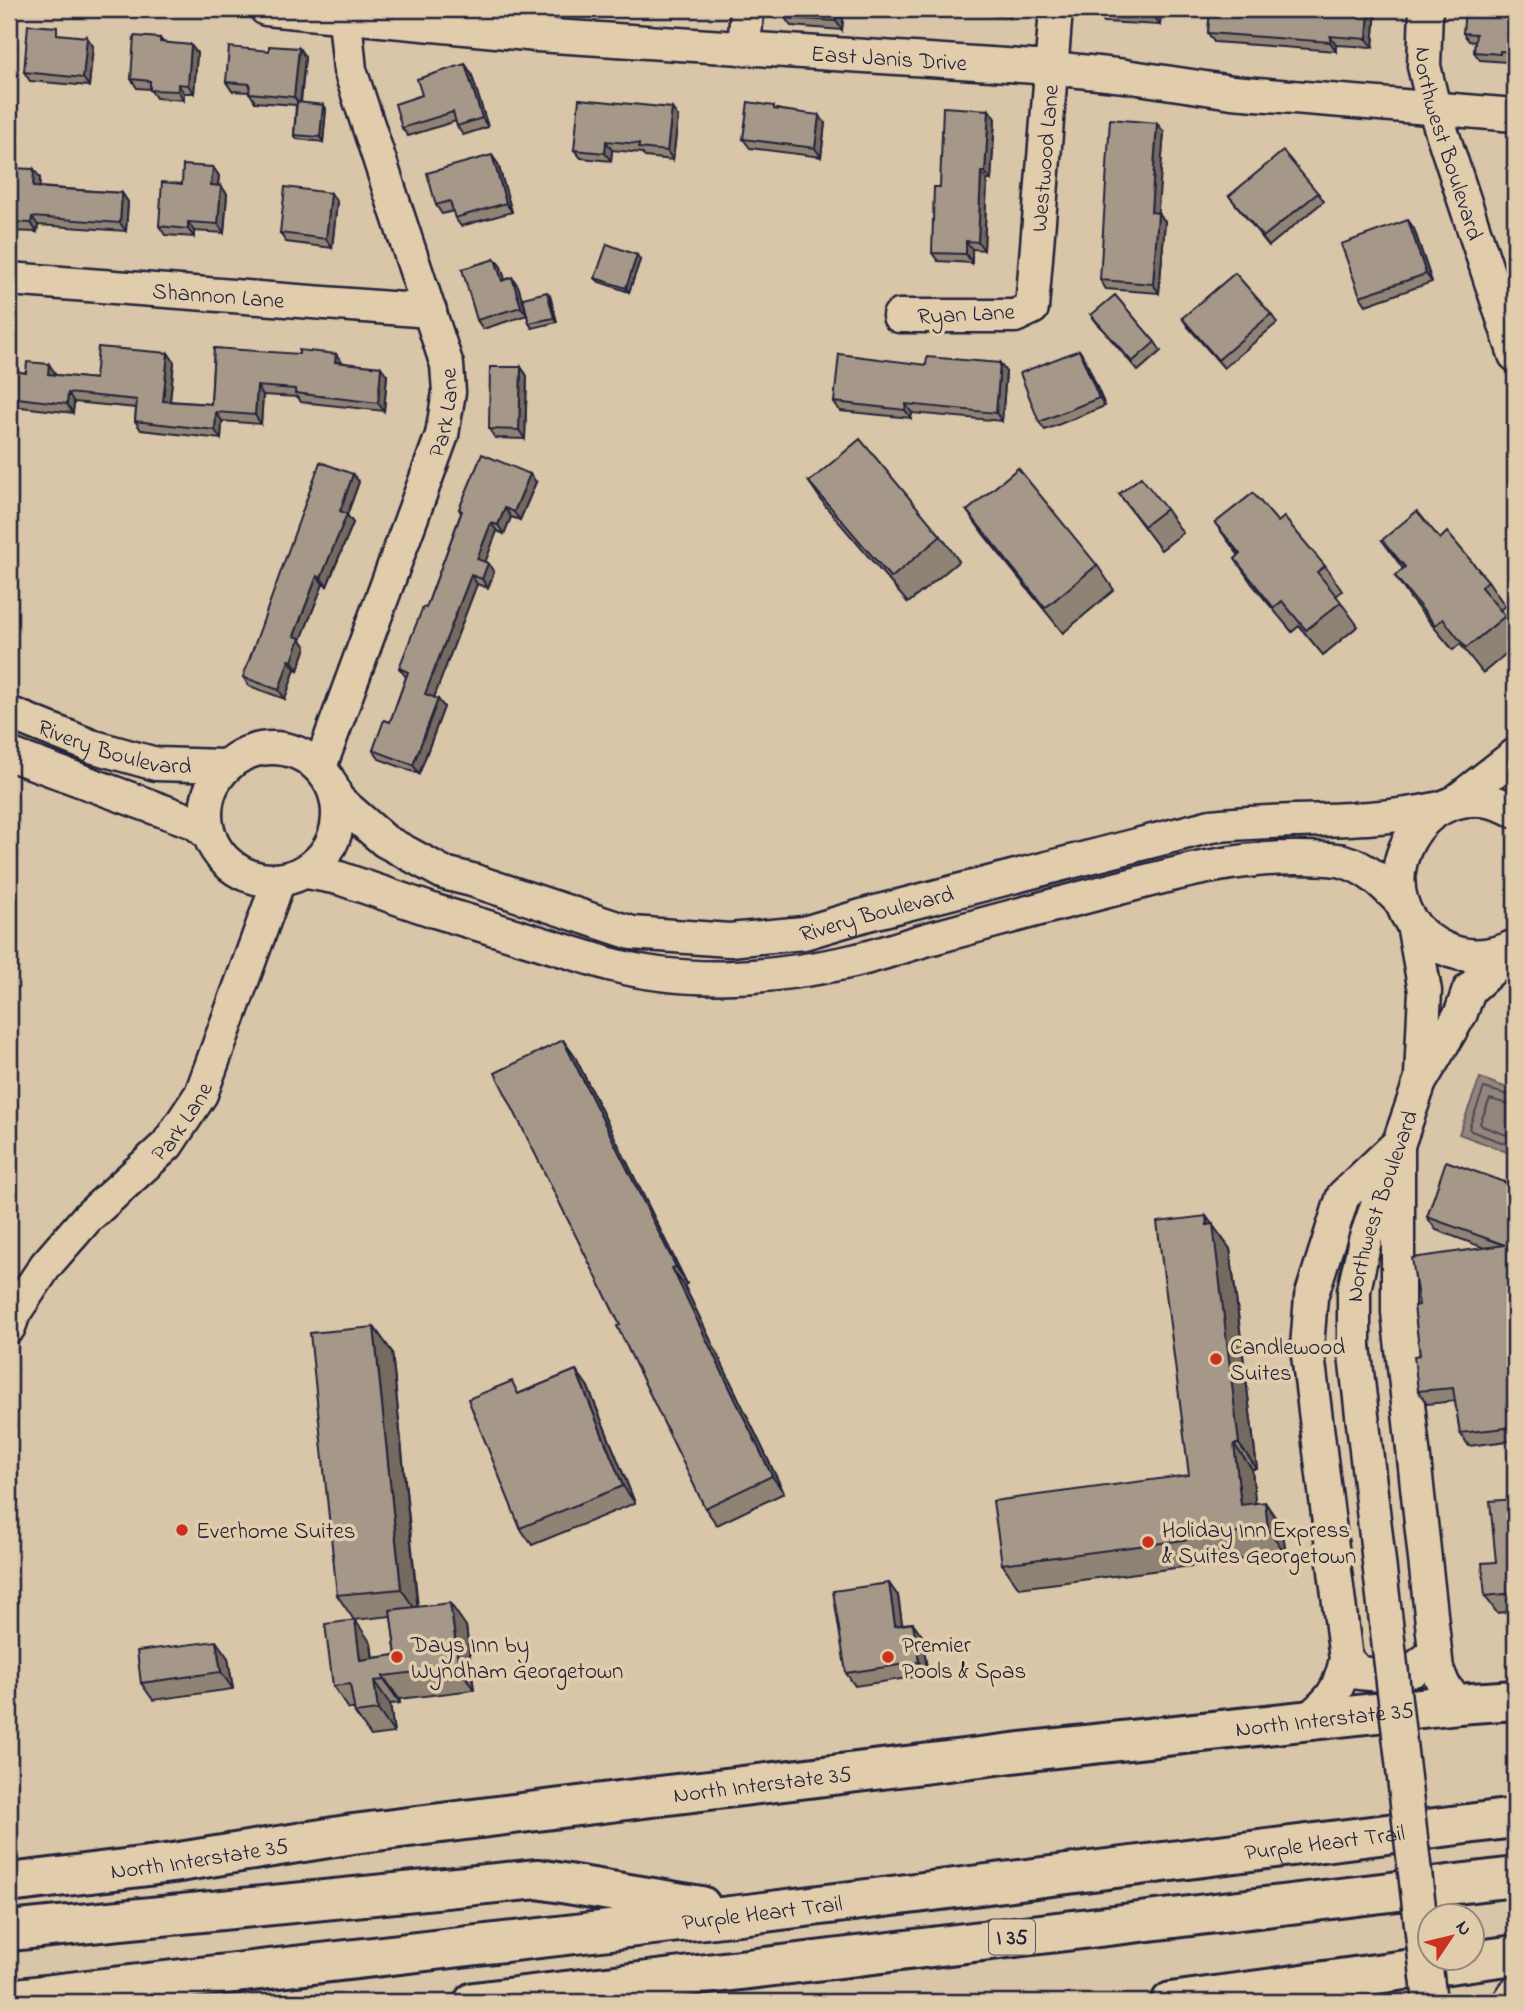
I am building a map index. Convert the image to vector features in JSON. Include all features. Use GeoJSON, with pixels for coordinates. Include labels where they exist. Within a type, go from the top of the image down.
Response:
{"type":"FeatureCollection","features":[{"type":"Feature","properties":{"kind":"main road","name":"North Interstate 35"},"geometry":{"type":"LineString","coordinates":[[9,1883],[173,1864],[395,1829],[1016,1752],[1515,1700]]}},
{"type":"Feature","properties":{"kind":"main road","name":"Purple Heart Trail"},"geometry":{"type":"LineString","coordinates":[[9,1999],[748,1913],[1515,1818]]}},
{"type":"Feature","properties":{"kind":"main road","name":"I 35"},"geometry":{"type":"LineString","coordinates":[[474,2002],[1515,1877]]}},
{"type":"Feature","properties":{"kind":"main road"},"geometry":{"type":"LineString","coordinates":[[9,1931],[538,1879],[748,1913]]}},
{"type":"Feature","properties":{"kind":"main road"},"geometry":{"type":"LineString","coordinates":[[1171,2002],[1312,1994],[1515,1955]]}},
{"type":"Feature","properties":{"kind":"street","name":"East Janis Drive"},"geometry":{"type":"LineString","coordinates":[[266,9],[344,12],[537,35],[1052,68],[1232,92],[1515,115]]}},
{"type":"Feature","properties":{"kind":"street"},"geometry":{"type":"LineString","coordinates":[[744,49],[747,9]]}},
{"type":"Feature","properties":{"kind":"street","name":"Westwood Lane"},"geometry":{"type":"LineString","coordinates":[[1032,307],[1056,9]]}},
{"type":"Feature","properties":{"kind":"street","name":"Northwest Boulevard"},"geometry":{"type":"LineString","coordinates":[[1426,9],[1424,66],[1434,108],[1515,355]]}},
{"type":"Feature","properties":{"kind":"street","name":"Park Lane"},"geometry":{"type":"LineString","coordinates":[[320,767],[442,435],[448,402],[447,365],[350,70],[344,12]]}},
{"type":"Feature","properties":{"kind":"street","name":"Shannon Lane"},"geometry":{"type":"LineString","coordinates":[[9,279],[430,311]]}},
{"type":"Feature","properties":{"kind":"street","name":"Ryan Lane"},"geometry":{"type":"LineString","coordinates":[[899,316],[1015,316],[1032,307]]}},
{"type":"Feature","properties":{"kind":"street","name":"Rivery Boulevard"},"geometry":{"type":"LineString","coordinates":[[9,713],[91,746],[156,764],[225,766]]}},
{"type":"Feature","properties":{"kind":"street"},"geometry":{"type":"LineString","coordinates":[[270,748],[288,749],[320,767],[331,782],[337,799],[337,832],[322,859],[293,876],[265,880],[247,875],[231,866],[219,852],[206,822],[209,795],[225,766],[252,751],[270,748]]}},
{"type":"Feature","properties":{"kind":"street","name":"Rivery Boulevard"},"geometry":{"type":"LineString","coordinates":[[9,754],[196,823],[210,836]]}},
{"type":"Feature","properties":{"kind":"street"},"geometry":{"type":"LineString","coordinates":[[1447,805],[1515,755]]}},
{"type":"Feature","properties":{"kind":"street","name":"Rivery Boulevard"},"geometry":{"type":"LineString","coordinates":[[337,799],[386,841],[444,873],[632,933],[729,940],[804,933],[1133,844],[1222,824],[1266,820],[1383,818],[1479,799],[1503,804],[1515,810]]}},
{"type":"Feature","properties":{"kind":"street","name":"Northwest Boulevard"},"geometry":{"type":"LineString","coordinates":[[1420,1082],[1425,991],[1398,882],[1400,859],[1408,839],[1422,821],[1447,805]]}},
{"type":"Feature","properties":{"kind":"street"},"geometry":{"type":"LineString","coordinates":[[1133,844],[1144,881]]}},
{"type":"Feature","properties":{"kind":"street","name":"Rivery Boulevard"},"geometry":{"type":"LineString","coordinates":[[293,876],[339,878],[435,911],[633,970],[700,977],[745,978],[847,962],[1144,881],[1212,864],[1261,858],[1343,861],[1365,870],[1383,883],[1432,942],[1454,953],[1479,956],[1515,947]]}},
{"type":"Feature","properties":{"kind":"street","name":"Park Lane"},"geometry":{"type":"LineString","coordinates":[[11,1317],[46,1265],[86,1219],[167,1145],[201,1094],[293,876]]}},
{"type":"Feature","properties":{"kind":"street"},"geometry":{"type":"LineString","coordinates":[[889,908],[901,946]]}},
{"type":"Feature","properties":{"kind":"street"},"geometry":{"type":"LineString","coordinates":[[632,933],[633,970]]}},
{"type":"Feature","properties":{"kind":"street","name":"Northwest Boulevard"},"geometry":{"type":"LineString","coordinates":[[1430,2002],[1354,1346],[1354,1290],[1366,1240],[1420,1082],[1461,1013],[1469,990],[1515,947]]}},
{"type":"Feature","properties":{"kind":"street"},"geometry":{"type":"LineString","coordinates":[[1398,1144],[1398,1312],[1437,1669],[1444,1686],[1458,1704]]}},
{"type":"Feature","properties":{"kind":"street"},"geometry":{"type":"LineString","coordinates":[[1306,1721],[1327,1703],[1340,1684],[1346,1659],[1307,1347],[1311,1297],[1343,1196],[1398,1144]]}},
{"type":"Feature","properties":{"kind":"street"},"geometry":{"type":"LineString","coordinates":[[1346,1659],[1359,1673],[1382,1675],[1413,1670],[1435,1653]]}},
{"type":"Feature","properties":{"kind":"street"},"geometry":{"type":"LineString","coordinates":[[1509,2002],[1515,1993]]}},
{"type":"Feature","properties":{"kind":"water"},"geometry":{"type":"Polygon","coordinates":[[[1480,1078],[1515,1091],[1515,1155],[1459,1134],[1480,1078]]]}},
{"type":"Feature","properties":{"kind":"building"},"geometry":{"type":"Polygon","coordinates":[[[786,9],[837,9],[836,21],[785,18],[786,9]]]}},
{"type":"Feature","properties":{"kind":"building"},"geometry":{"type":"Polygon","coordinates":[[[1099,9],[1154,9],[1154,16],[1098,13],[1099,9]]]}},
{"type":"Feature","properties":{"kind":"building"},"geometry":{"type":"Polygon","coordinates":[[[1210,9],[1369,9],[1367,39],[1330,36],[1330,42],[1208,33],[1210,9]]]}},
{"type":"Feature","properties":{"kind":"building"},"geometry":{"type":"Polygon","coordinates":[[[1465,9],[1515,9],[1515,52],[1474,52],[1476,34],[1463,33],[1465,9]]]}},
{"type":"Feature","properties":{"kind":"building"},"geometry":{"type":"Polygon","coordinates":[[[28,25],[57,27],[57,34],[87,37],[83,78],[24,72],[28,25]]]}},
{"type":"Feature","properties":{"kind":"building"},"geometry":{"type":"Polygon","coordinates":[[[134,36],[191,45],[188,85],[178,84],[178,91],[150,90],[150,81],[131,79],[134,36]]]}},
{"type":"Feature","properties":{"kind":"building"},"geometry":{"type":"Polygon","coordinates":[[[269,46],[299,48],[294,97],[249,93],[250,84],[226,82],[229,47],[269,51],[269,46]]]}},
{"type":"Feature","properties":{"kind":"building"},"geometry":{"type":"Polygon","coordinates":[[[465,64],[482,118],[457,126],[453,112],[402,128],[395,104],[422,95],[417,79],[465,64]]]}},
{"type":"Feature","properties":{"kind":"building"},"geometry":{"type":"Polygon","coordinates":[[[579,99],[672,108],[667,151],[639,148],[639,144],[606,141],[605,153],[574,150],[579,99]]]}},
{"type":"Feature","properties":{"kind":"building"},"geometry":{"type":"Polygon","coordinates":[[[297,102],[323,105],[320,137],[294,135],[297,102]]]}},
{"type":"Feature","properties":{"kind":"building"},"geometry":{"type":"Polygon","coordinates":[[[748,102],[774,106],[774,109],[819,115],[815,148],[743,139],[748,102]]]}},
{"type":"Feature","properties":{"kind":"building"},"geometry":{"type":"Polygon","coordinates":[[[943,107],[989,110],[985,172],[981,172],[978,242],[966,241],[966,254],[932,253],[934,187],[940,187],[943,107]]]}},
{"type":"Feature","properties":{"kind":"building"},"geometry":{"type":"Polygon","coordinates":[[[1110,119],[1157,123],[1151,212],[1158,213],[1153,284],[1100,280],[1110,119]]]}},
{"type":"Feature","properties":{"kind":"building"},"geometry":{"type":"Polygon","coordinates":[[[1283,151],[1318,193],[1263,237],[1229,196],[1283,151]]]}},
{"type":"Feature","properties":{"kind":"building"},"geometry":{"type":"Polygon","coordinates":[[[492,155],[506,203],[455,218],[450,201],[436,205],[427,173],[492,155]]]}},
{"type":"Feature","properties":{"kind":"building"},"geometry":{"type":"Polygon","coordinates":[[[183,165],[213,167],[211,185],[221,186],[218,224],[188,222],[188,229],[159,226],[162,182],[182,184],[183,165]]]}},
{"type":"Feature","properties":{"kind":"building"},"geometry":{"type":"Polygon","coordinates":[[[9,168],[34,169],[33,187],[122,193],[120,223],[32,217],[31,223],[9,222],[9,168]]]}},
{"type":"Feature","properties":{"kind":"building"},"geometry":{"type":"Polygon","coordinates":[[[285,187],[331,193],[326,239],[280,233],[285,187]]]}},
{"type":"Feature","properties":{"kind":"building"},"geometry":{"type":"Polygon","coordinates":[[[1408,220],[1426,274],[1360,296],[1341,244],[1408,220]]]}},
{"type":"Feature","properties":{"kind":"building"},"geometry":{"type":"Polygon","coordinates":[[[607,244],[637,255],[626,288],[595,278],[607,244]]]}},
{"type":"Feature","properties":{"kind":"building"},"geometry":{"type":"Polygon","coordinates":[[[495,259],[502,281],[512,277],[521,307],[477,320],[462,269],[495,259]]]}},
{"type":"Feature","properties":{"kind":"building"},"geometry":{"type":"Polygon","coordinates":[[[1235,273],[1271,314],[1218,360],[1182,318],[1235,273]]]}},
{"type":"Feature","properties":{"kind":"building"},"geometry":{"type":"Polygon","coordinates":[[[547,292],[554,318],[529,323],[523,298],[547,292]]]}},
{"type":"Feature","properties":{"kind":"building"},"geometry":{"type":"Polygon","coordinates":[[[1115,295],[1155,342],[1132,362],[1091,315],[1115,295]]]}},
{"type":"Feature","properties":{"kind":"building"},"geometry":{"type":"Polygon","coordinates":[[[98,347],[168,353],[163,401],[211,404],[214,348],[299,354],[299,350],[336,354],[335,362],[381,367],[378,403],[295,393],[295,389],[257,386],[255,415],[216,412],[215,430],[135,421],[137,400],[68,393],[67,404],[9,397],[9,370],[26,373],[27,362],[49,364],[48,374],[95,379],[98,347]]]}},
{"type":"Feature","properties":{"kind":"building"},"geometry":{"type":"Polygon","coordinates":[[[1079,350],[1099,398],[1039,422],[1020,373],[1079,350]]]}},
{"type":"Feature","properties":{"kind":"building"},"geometry":{"type":"Polygon","coordinates":[[[839,354],[926,365],[927,357],[1000,363],[996,413],[906,404],[905,410],[834,402],[839,354]]]}},
{"type":"Feature","properties":{"kind":"building"},"geometry":{"type":"Polygon","coordinates":[[[490,367],[521,367],[519,430],[489,429],[490,367]]]}},
{"type":"Feature","properties":{"kind":"building"},"geometry":{"type":"Polygon","coordinates":[[[860,439],[941,536],[891,578],[809,482],[860,439]]]}},
{"type":"Feature","properties":{"kind":"building"},"geometry":{"type":"Polygon","coordinates":[[[482,454],[530,474],[514,512],[505,508],[498,525],[491,523],[477,559],[488,563],[482,579],[471,575],[425,694],[438,699],[413,765],[373,750],[384,720],[390,722],[408,672],[399,668],[423,607],[426,608],[462,511],[459,509],[482,454]]]}},
{"type":"Feature","properties":{"kind":"building"},"geometry":{"type":"Polygon","coordinates":[[[320,462],[353,474],[340,511],[347,514],[321,578],[317,576],[294,636],[300,638],[279,690],[243,677],[320,462]]]}},
{"type":"Feature","properties":{"kind":"building"},"geometry":{"type":"Polygon","coordinates":[[[1018,468],[1097,565],[1045,608],[967,511],[1018,468]]]}},
{"type":"Feature","properties":{"kind":"building"},"geometry":{"type":"Polygon","coordinates":[[[1141,477],[1166,509],[1144,526],[1119,494],[1141,477]]]}},
{"type":"Feature","properties":{"kind":"building"},"geometry":{"type":"Polygon","coordinates":[[[1253,493],[1278,522],[1284,517],[1325,566],[1317,572],[1341,602],[1306,630],[1282,601],[1274,608],[1235,559],[1240,554],[1215,523],[1253,493]]]}},
{"type":"Feature","properties":{"kind":"building"},"geometry":{"type":"Polygon","coordinates":[[[1417,511],[1440,539],[1447,532],[1488,581],[1481,587],[1505,616],[1466,648],[1443,619],[1435,625],[1395,576],[1405,567],[1382,540],[1417,511]]]}},
{"type":"Feature","properties":{"kind":"building"},"geometry":{"type":"Polygon","coordinates":[[[563,1040],[676,1267],[672,1268],[772,1476],[705,1508],[617,1326],[620,1325],[495,1073],[563,1040]]]}},
{"type":"Feature","properties":{"kind":"building"},"geometry":{"type":"Polygon","coordinates":[[[1446,1161],[1515,1186],[1515,1427],[1460,1433],[1453,1388],[1418,1391],[1414,1356],[1420,1355],[1414,1306],[1419,1305],[1412,1258],[1505,1245],[1427,1217],[1446,1161]]]}},
{"type":"Feature","properties":{"kind":"building"},"geometry":{"type":"Polygon","coordinates":[[[1206,1216],[1207,1225],[1213,1224],[1239,1444],[1234,1444],[1241,1505],[1265,1502],[1268,1529],[1002,1564],[993,1501],[1189,1475],[1157,1222],[1206,1216]]]}},
{"type":"Feature","properties":{"kind":"building"},"geometry":{"type":"Polygon","coordinates":[[[374,1327],[401,1589],[337,1595],[310,1333],[374,1327]]]}},
{"type":"Feature","properties":{"kind":"building"},"geometry":{"type":"Polygon","coordinates":[[[576,1370],[623,1486],[520,1528],[468,1399],[512,1381],[518,1394],[576,1370]]]}},
{"type":"Feature","properties":{"kind":"building"},"geometry":{"type":"Polygon","coordinates":[[[1515,1499],[1515,1593],[1485,1596],[1482,1563],[1496,1562],[1490,1501],[1515,1499]]]}},
{"type":"Feature","properties":{"kind":"building","name":"Premier Pools & Spas"},"geometry":{"type":"Polygon","coordinates":[[[889,1583],[895,1626],[913,1623],[919,1662],[846,1673],[833,1591],[889,1583]]]}},
{"type":"Feature","properties":{"kind":"building"},"geometry":{"type":"Polygon","coordinates":[[[450,1603],[459,1667],[383,1676],[384,1680],[374,1681],[378,1710],[355,1713],[350,1684],[333,1686],[325,1624],[355,1620],[360,1660],[396,1655],[390,1610],[450,1603]]]}},
{"type":"Feature","properties":{"kind":"building"},"geometry":{"type":"Polygon","coordinates":[[[216,1641],[221,1672],[141,1683],[137,1651],[216,1641]]]}},
{"type":"Feature","properties":{"kind":"place","name":"Candlewood Suites"},"geometry":{"type":"Point","coordinates":[1216,1359]}},
{"type":"Feature","properties":{"kind":"place","name":"Everhome Suites"},"geometry":{"type":"Point","coordinates":[182,1530]}},
{"type":"Feature","properties":{"kind":"place","name":"Holiday Inn Express & Suites Georgetown"},"geometry":{"type":"Point","coordinates":[1148,1542]}},
{"type":"Feature","properties":{"kind":"place","name":"Days Inn by Wyndham Georgetown"},"geometry":{"type":"Point","coordinates":[397,1657]}},
{"type":"Feature","properties":{"kind":"place","name":"Premier Pools & Spas"},"geometry":{"type":"Point","coordinates":[888,1657]}}]}
